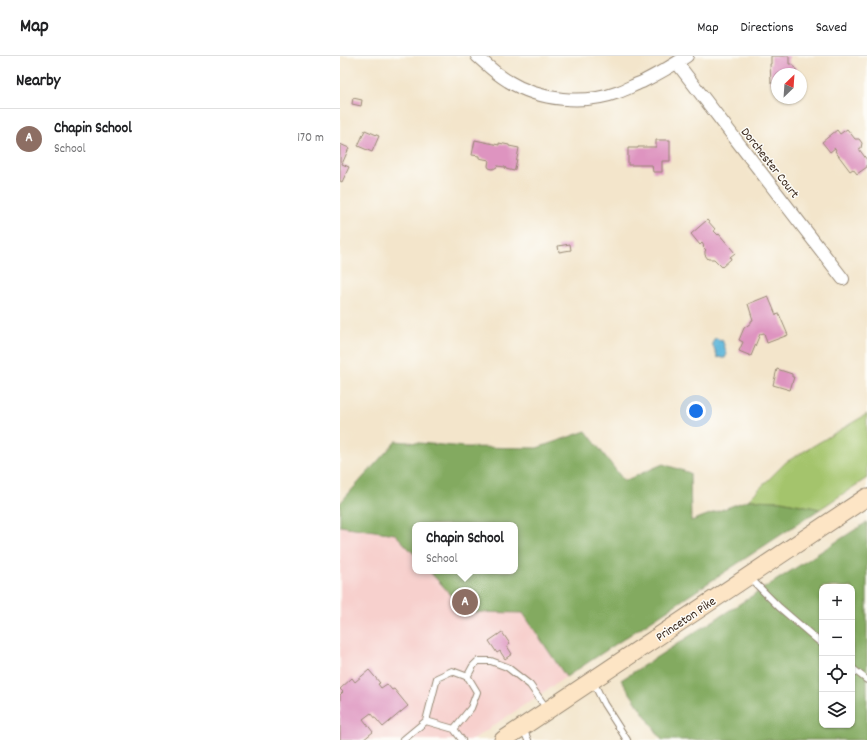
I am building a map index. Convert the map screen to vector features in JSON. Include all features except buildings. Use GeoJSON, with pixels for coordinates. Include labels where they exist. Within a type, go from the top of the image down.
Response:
{"type":"FeatureCollection","features":[{"type":"Feature","properties":{"kind":"main road","name":"Princeton Pike"},"geometry":{"type":"LineString","coordinates":[[503,740],[525,734],[548,710],[867,497]]}},
{"type":"Feature","properties":{"kind":"street"},"geometry":{"type":"LineString","coordinates":[[477,56],[491,70],[526,90],[543,96],[581,100],[619,92],[658,74],[682,60]]}},
{"type":"Feature","properties":{"kind":"street","name":"Dorchester Court"},"geometry":{"type":"LineString","coordinates":[[682,60],[843,279]]}},
{"type":"Feature","properties":{"kind":"lane"},"geometry":{"type":"LineString","coordinates":[[748,576],[779,607],[819,641]]}},
{"type":"Feature","properties":{"kind":"lane"},"geometry":{"type":"LineString","coordinates":[[468,677],[473,666],[478,661],[491,661],[507,667],[530,685],[548,710]]}},
{"type":"Feature","properties":{"kind":"lane"},"geometry":{"type":"LineString","coordinates":[[855,670],[867,680]]}},
{"type":"Feature","properties":{"kind":"lane"},"geometry":{"type":"LineString","coordinates":[[403,740],[426,721],[437,678],[452,671],[468,677],[477,692],[472,708],[454,729]]}},
{"type":"Feature","properties":{"kind":"lane"},"geometry":{"type":"LineString","coordinates":[[592,680],[604,704],[627,740]]}},
{"type":"Feature","properties":{"kind":"lane"},"geometry":{"type":"LineString","coordinates":[[426,721],[454,729],[462,740]]}},
{"type":"Feature","properties":{"kind":"shaded area"},"geometry":{"type":"Polygon","coordinates":[[[340,526],[412,537],[412,574],[518,573],[615,644],[472,740],[340,740],[340,526]]]}},
{"type":"Feature","properties":{"kind":"green space"},"geometry":{"type":"Polygon","coordinates":[[[867,414],[867,478],[820,509],[781,501],[748,500],[786,462],[867,414]]]}},
{"type":"Feature","properties":{"kind":"green space"},"geometry":{"type":"Polygon","coordinates":[[[586,431],[624,481],[663,464],[690,473],[691,521],[748,500],[781,501],[820,509],[566,677],[523,613],[467,612],[432,574],[518,574],[518,522],[412,522],[412,552],[395,534],[340,526],[340,503],[396,441],[465,447],[537,448],[586,431]]]}},
{"type":"Feature","properties":{"kind":"green space"},"geometry":{"type":"Polygon","coordinates":[[[867,522],[867,740],[662,740],[621,680],[867,522]]]}},
{"type":"Feature","properties":{"kind":"water"},"geometry":{"type":"Polygon","coordinates":[[[717,338],[720,340],[722,339],[727,354],[725,358],[718,358],[712,343],[714,339],[717,338]]]}},
{"type":"Feature","properties":{"kind":"place","name":"Chapin School"},"geometry":{"type":"Point","coordinates":[465,602]}}]}
